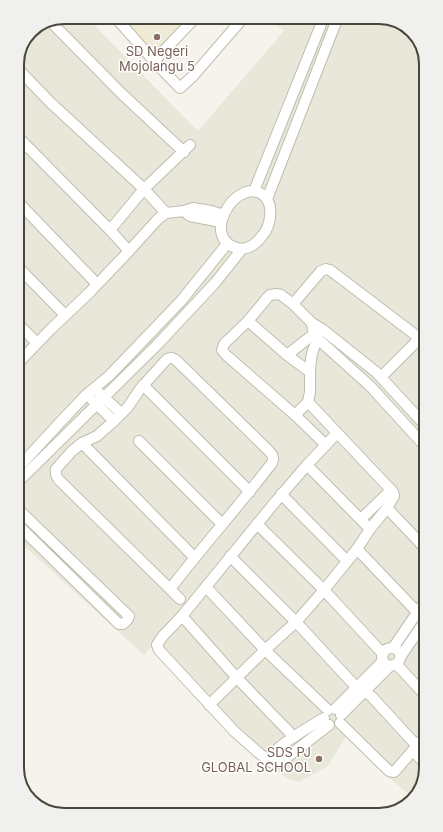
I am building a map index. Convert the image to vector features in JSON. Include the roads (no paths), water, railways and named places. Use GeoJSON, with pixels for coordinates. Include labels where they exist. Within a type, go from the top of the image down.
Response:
{"type":"FeatureCollection","features":[{"type":"Feature","properties":{"kind":"street"},"geometry":{"type":"LineString","coordinates":[[122,24],[180,88],[193,76],[238,24]]}},
{"type":"Feature","properties":{"kind":"street"},"geometry":{"type":"LineString","coordinates":[[154,61],[189,24]]}},
{"type":"Feature","properties":{"kind":"street"},"geometry":{"type":"LineString","coordinates":[[254,191],[321,24]]}},
{"type":"Feature","properties":{"kind":"street"},"geometry":{"type":"LineString","coordinates":[[267,199],[335,24]]}},
{"type":"Feature","properties":{"kind":"street"},"geometry":{"type":"LineString","coordinates":[[54,25],[121,93],[187,149],[144,189],[110,230]]}},
{"type":"Feature","properties":{"kind":"street"},"geometry":{"type":"LineString","coordinates":[[24,75],[51,103],[144,189],[166,213]]}},
{"type":"Feature","properties":{"kind":"street"},"geometry":{"type":"LineString","coordinates":[[24,142],[129,251]]}},
{"type":"Feature","properties":{"kind":"street"},"geometry":{"type":"LineString","coordinates":[[254,191],[262,194],[267,199],[269,203],[270,220],[262,236],[255,243],[247,248],[234,248],[227,244],[223,238],[221,232],[223,219],[229,206],[234,200],[245,192],[254,191]]}},
{"type":"Feature","properties":{"kind":"street"},"geometry":{"type":"LineString","coordinates":[[24,208],[97,284]]}},
{"type":"Feature","properties":{"kind":"street"},"geometry":{"type":"LineString","coordinates":[[24,357],[89,293],[158,219],[166,213],[184,211],[193,208],[211,211],[223,219]]}},
{"type":"Feature","properties":{"kind":"street"},"geometry":{"type":"LineString","coordinates":[[24,462],[65,417],[90,392],[110,375],[181,301],[227,244]]}},
{"type":"Feature","properties":{"kind":"street"},"geometry":{"type":"LineString","coordinates":[[24,476],[157,345],[215,283],[242,249]]}},
{"type":"Feature","properties":{"kind":"street"},"geometry":{"type":"LineString","coordinates":[[293,304],[321,271],[326,269],[330,270],[419,333]]}},
{"type":"Feature","properties":{"kind":"street"},"geometry":{"type":"LineString","coordinates":[[24,273],[65,315]]}},
{"type":"Feature","properties":{"kind":"street"},"geometry":{"type":"LineString","coordinates":[[326,444],[222,350],[224,344],[248,321],[270,295],[281,295],[293,304],[350,368],[370,386],[419,439]]}},
{"type":"Feature","properties":{"kind":"street"},"geometry":{"type":"LineString","coordinates":[[248,321],[310,372]]}},
{"type":"Feature","properties":{"kind":"street"},"geometry":{"type":"LineString","coordinates":[[24,330],[37,343]]}},
{"type":"Feature","properties":{"kind":"street"},"geometry":{"type":"LineString","coordinates":[[288,355],[316,330]]}},
{"type":"Feature","properties":{"kind":"street"},"geometry":{"type":"LineString","coordinates":[[295,415],[308,402],[310,392],[311,354],[316,330]]}},
{"type":"Feature","properties":{"kind":"street"},"geometry":{"type":"LineString","coordinates":[[316,330],[359,359],[378,375],[419,419]]}},
{"type":"Feature","properties":{"kind":"street"},"geometry":{"type":"LineString","coordinates":[[378,375],[414,343],[419,337]]}},
{"type":"Feature","properties":{"kind":"street"},"geometry":{"type":"LineString","coordinates":[[170,589],[194,557],[250,492],[274,460],[269,451],[174,358],[167,359],[143,385],[128,407],[118,417],[97,436],[82,443],[72,451],[56,469],[56,476],[180,599]]}},
{"type":"Feature","properties":{"kind":"street"},"geometry":{"type":"LineString","coordinates":[[350,368],[359,359]]}},
{"type":"Feature","properties":{"kind":"street"},"geometry":{"type":"LineString","coordinates":[[143,385],[250,492]]}},
{"type":"Feature","properties":{"kind":"street"},"geometry":{"type":"LineString","coordinates":[[90,392],[118,417]]}},
{"type":"Feature","properties":{"kind":"street"},"geometry":{"type":"LineString","coordinates":[[209,705],[296,622],[357,549],[395,496],[394,493],[308,402]]}},
{"type":"Feature","properties":{"kind":"street"},"geometry":{"type":"LineString","coordinates":[[411,430],[419,424]]}},
{"type":"Feature","properties":{"kind":"street"},"geometry":{"type":"LineString","coordinates":[[337,433],[307,465],[230,556],[182,616],[162,638],[157,645],[158,648],[234,731],[260,754],[273,763],[278,763],[333,717],[391,660],[419,628]]}},
{"type":"Feature","properties":{"kind":"street"},"geometry":{"type":"LineString","coordinates":[[139,441],[222,524]]}},
{"type":"Feature","properties":{"kind":"street"},"geometry":{"type":"LineString","coordinates":[[82,443],[194,557]]}},
{"type":"Feature","properties":{"kind":"street"},"geometry":{"type":"LineString","coordinates":[[307,465],[370,529]]}},
{"type":"Feature","properties":{"kind":"street"},"geometry":{"type":"LineString","coordinates":[[361,519],[391,490]]}},
{"type":"Feature","properties":{"kind":"street"},"geometry":{"type":"LineString","coordinates":[[282,494],[347,561]]}},
{"type":"Feature","properties":{"kind":"street"},"geometry":{"type":"LineString","coordinates":[[387,508],[419,542]]}},
{"type":"Feature","properties":{"kind":"street"},"geometry":{"type":"LineString","coordinates":[[24,515],[129,616],[128,619],[122,624],[119,624],[24,531]]}},
{"type":"Feature","properties":{"kind":"street"},"geometry":{"type":"LineString","coordinates":[[257,524],[324,590],[419,689]]}},
{"type":"Feature","properties":{"kind":"street"},"geometry":{"type":"LineString","coordinates":[[357,549],[417,612]]}},
{"type":"Feature","properties":{"kind":"street"},"geometry":{"type":"LineString","coordinates":[[230,556],[361,689],[372,697],[419,754]]}},
{"type":"Feature","properties":{"kind":"street"},"geometry":{"type":"LineString","coordinates":[[206,586],[265,650],[391,772],[396,770],[419,743]]}},
{"type":"Feature","properties":{"kind":"street"},"geometry":{"type":"LineString","coordinates":[[391,660],[386,649],[393,648],[419,609]]}},
{"type":"Feature","properties":{"kind":"street"},"geometry":{"type":"LineString","coordinates":[[182,616],[237,678],[294,737]]}},
{"type":"Feature","properties":{"kind":"street"},"geometry":{"type":"LineString","coordinates":[[268,759],[274,751],[294,737],[333,717]]}},
{"type":"Feature","properties":{"kind":"place","name":"SD Negeri Mojolangu 5"},"geometry":{"type":"Point","coordinates":[157,37]}},
{"type":"Feature","properties":{"kind":"place","name":"SDS PJ GLOBAL SCHOOL"},"geometry":{"type":"Point","coordinates":[319,759]}}]}
